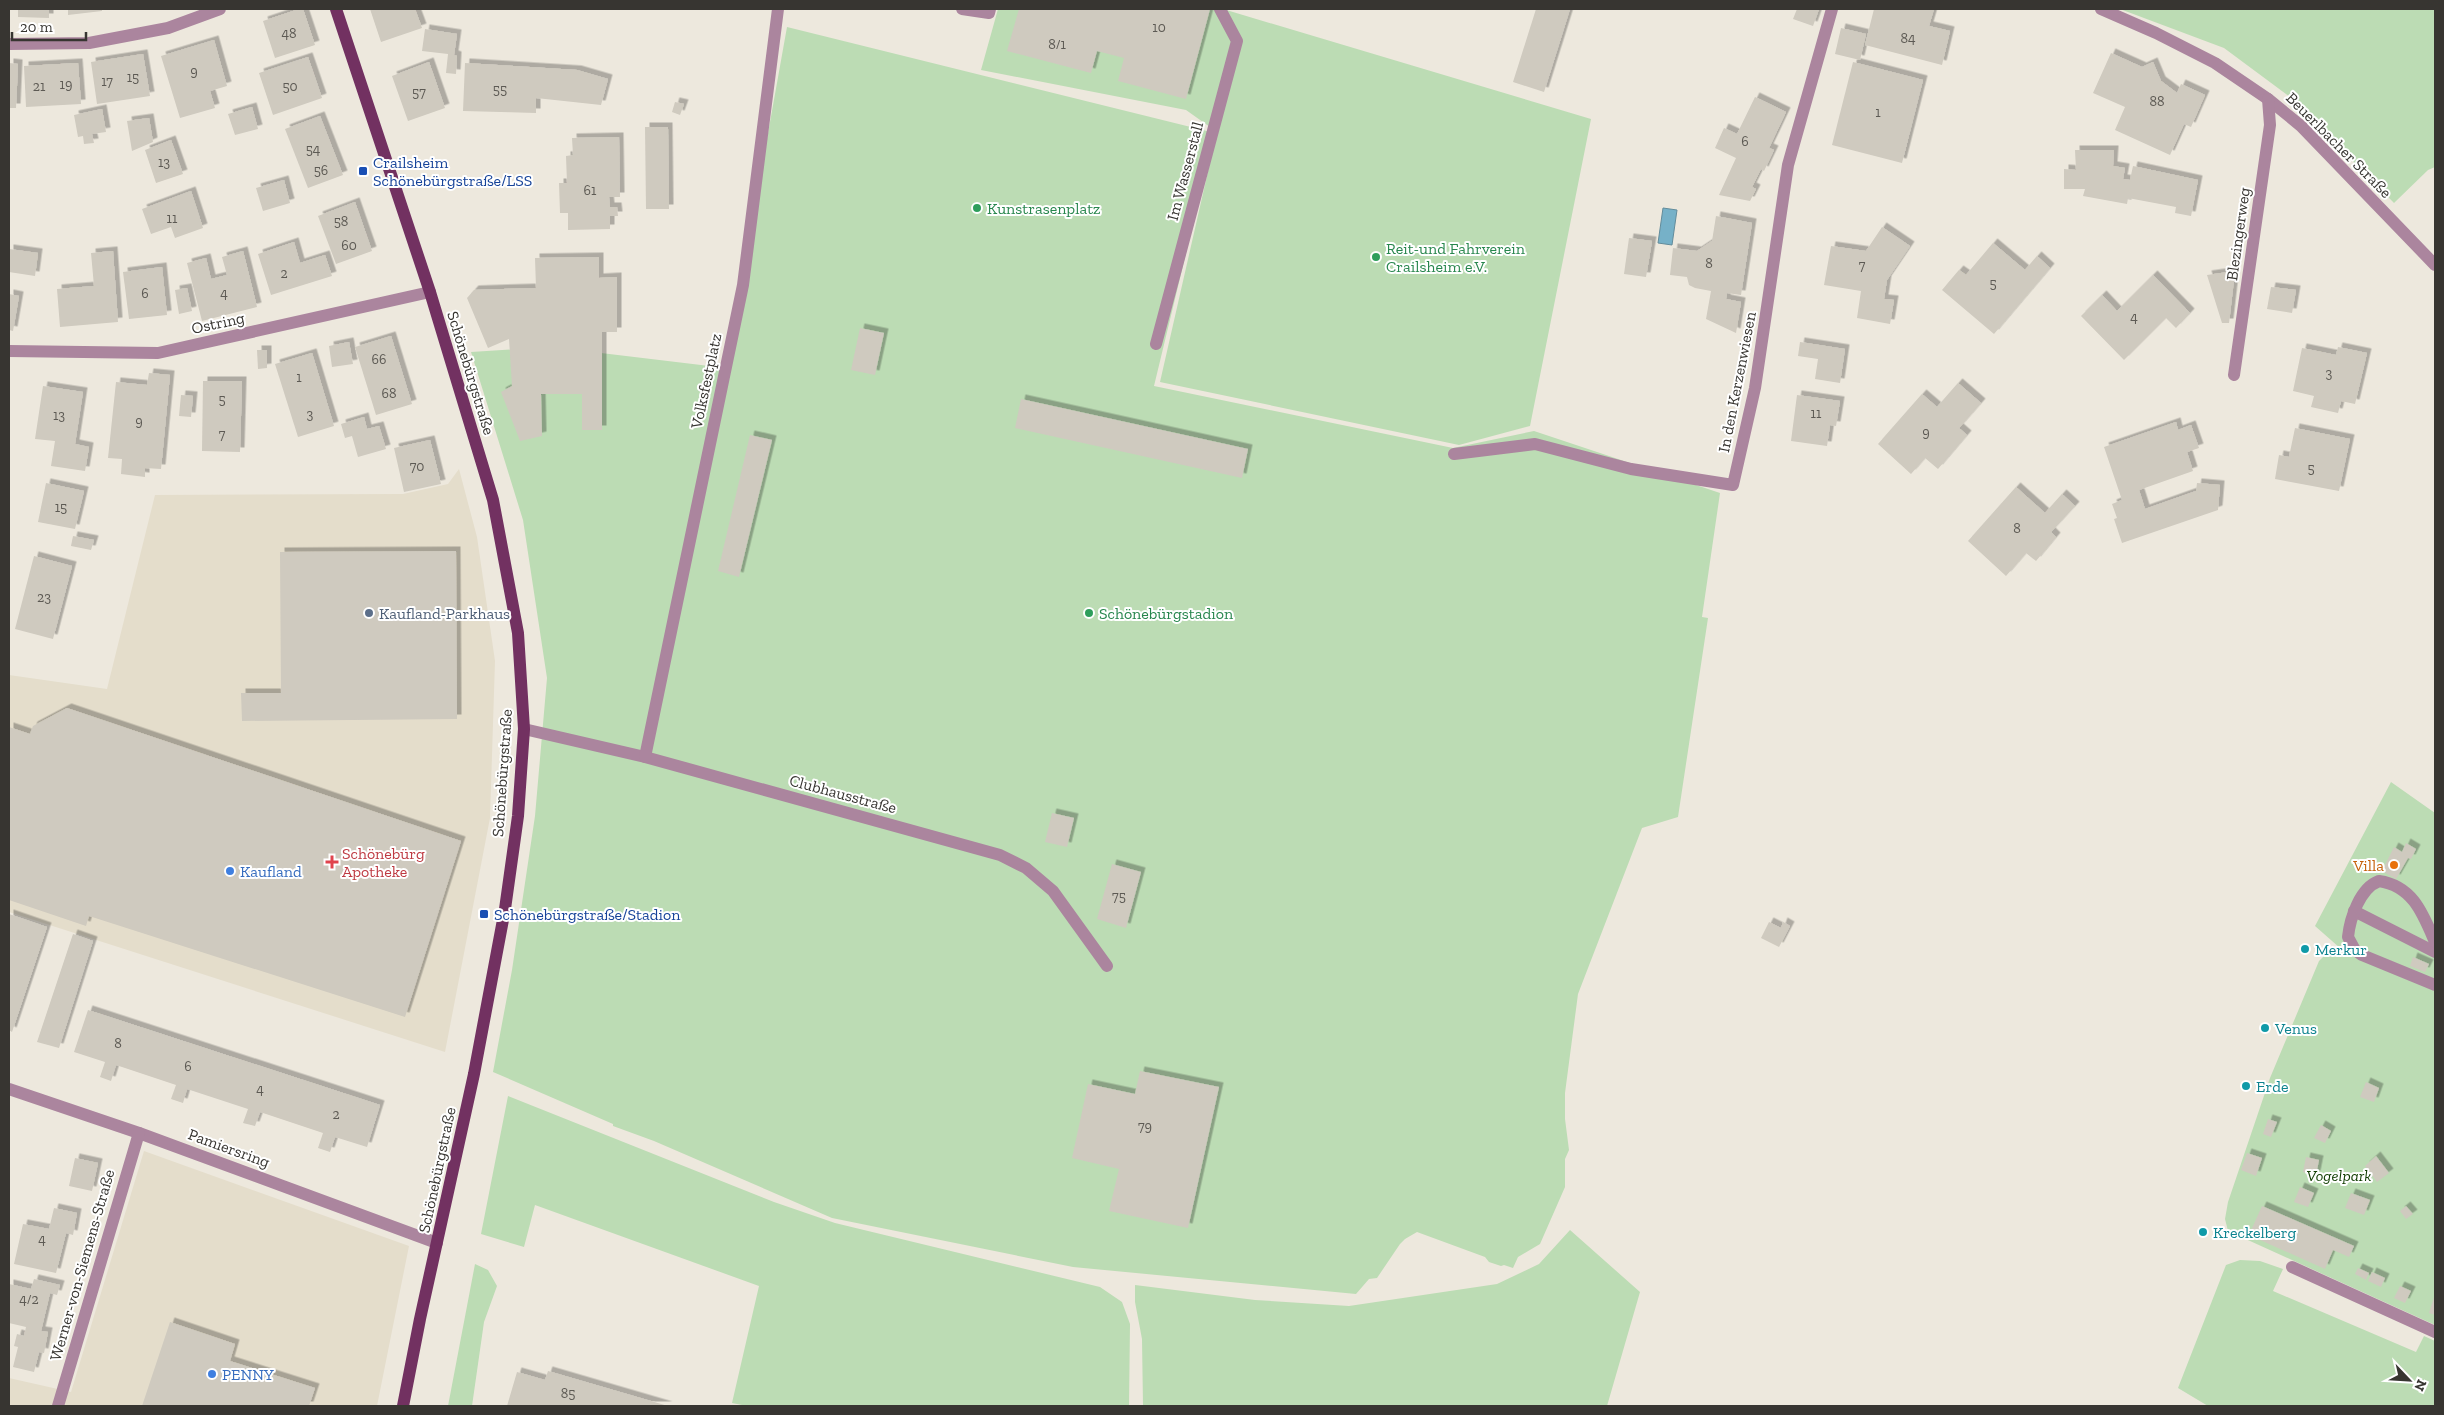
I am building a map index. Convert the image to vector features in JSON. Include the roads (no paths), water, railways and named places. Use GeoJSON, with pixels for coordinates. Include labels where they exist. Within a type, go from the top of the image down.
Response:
{"type":"FeatureCollection","features":[{"type":"Feature","properties":{"kind":"main road","name":"Schönebürgstraße"},"geometry":{"type":"LineString","coordinates":[[336,9],[430,292],[493,500],[518,633],[524,729],[518,816],[505,909],[474,1074],[403,1406]]}},
{"type":"Feature","properties":{"kind":"street"},"geometry":{"type":"LineString","coordinates":[[9,44],[89,43],[168,28],[220,9]]}},
{"type":"Feature","properties":{"kind":"street","name":"Volksfestplatz"},"geometry":{"type":"LineString","coordinates":[[645,756],[743,285],[778,9]]}},
{"type":"Feature","properties":{"kind":"street"},"geometry":{"type":"LineString","coordinates":[[962,9],[989,12],[990,9]]}},
{"type":"Feature","properties":{"kind":"street","name":"Im Wasserstall"},"geometry":{"type":"LineString","coordinates":[[1156,344],[1237,41],[1220,9]]}},
{"type":"Feature","properties":{"kind":"street","name":"In den Kerzenwiesen"},"geometry":{"type":"LineString","coordinates":[[1454,454],[1535,444],[1631,469],[1733,485],[1755,388],[1788,165],[1832,9]]}},
{"type":"Feature","properties":{"kind":"street","name":"Beuerlbacher Straße"},"geometry":{"type":"LineString","coordinates":[[2101,9],[2156,33],[2215,63],[2268,98],[2301,126],[2435,265]]}},
{"type":"Feature","properties":{"kind":"street","name":"Blezingerweg"},"geometry":{"type":"LineString","coordinates":[[2234,375],[2270,125],[2268,98]]}},
{"type":"Feature","properties":{"kind":"street","name":"Ostring"},"geometry":{"type":"LineString","coordinates":[[9,351],[158,353],[430,292]]}},
{"type":"Feature","properties":{"kind":"street","name":"Clubhausstraße"},"geometry":{"type":"LineString","coordinates":[[524,729],[645,756],[1000,855],[1026,868],[1053,891],[1107,966]]}},
{"type":"Feature","properties":{"kind":"street"},"geometry":{"type":"LineString","coordinates":[[2435,942],[2414,899],[2400,888],[2379,880],[2373,883],[2354,911],[2348,937],[2355,950],[2435,985]]}},
{"type":"Feature","properties":{"kind":"street"},"geometry":{"type":"LineString","coordinates":[[2354,911],[2435,952]]}},
{"type":"Feature","properties":{"kind":"street","name":"Pamiersring"},"geometry":{"type":"LineString","coordinates":[[9,1088],[139,1132],[438,1242]]}},
{"type":"Feature","properties":{"kind":"street","name":"Werner-von-Siemens-Straße"},"geometry":{"type":"LineString","coordinates":[[58,1406],[139,1132]]}},
{"type":"Feature","properties":{"kind":"street"},"geometry":{"type":"LineString","coordinates":[[2292,1267],[2435,1332]]}},
{"type":"Feature","properties":{"kind":"water"},"geometry":{"type":"Polygon","coordinates":[[[1663,208],[1677,210],[1672,245],[1658,243],[1663,208]]]}},
{"type":"Feature","properties":{"kind":"place","name":"Crailsheim Schönebürgstraße/LSS"},"geometry":{"type":"Point","coordinates":[363,171]}},
{"type":"Feature","properties":{"kind":"place","name":"Kunstrasenplatz"},"geometry":{"type":"Point","coordinates":[977,208]}},
{"type":"Feature","properties":{"kind":"place","name":"Reit-und Fahrverein Crailsheim e.V."},"geometry":{"type":"Point","coordinates":[1376,257]}},
{"type":"Feature","properties":{"kind":"place","name":"Kaufland-Parkhaus"},"geometry":{"type":"Point","coordinates":[369,613]}},
{"type":"Feature","properties":{"kind":"place","name":"Schönebürgstadion"},"geometry":{"type":"Point","coordinates":[1089,613]}},
{"type":"Feature","properties":{"kind":"place","name":"Schönebürg Apotheke"},"geometry":{"type":"Point","coordinates":[332,862]}},
{"type":"Feature","properties":{"kind":"place","name":"Villa"},"geometry":{"type":"Point","coordinates":[2394,865]}},
{"type":"Feature","properties":{"kind":"place","name":"Kaufland"},"geometry":{"type":"Point","coordinates":[230,871]}},
{"type":"Feature","properties":{"kind":"place","name":"Schönebürgstraße/Stadion"},"geometry":{"type":"Point","coordinates":[484,914]}},
{"type":"Feature","properties":{"kind":"place","name":"Merkur"},"geometry":{"type":"Point","coordinates":[2305,949]}},
{"type":"Feature","properties":{"kind":"place","name":"Venus"},"geometry":{"type":"Point","coordinates":[2265,1028]}},
{"type":"Feature","properties":{"kind":"place","name":"Erde"},"geometry":{"type":"Point","coordinates":[2246,1086]}},
{"type":"Feature","properties":{"kind":"place","name":"Kreckelberg"},"geometry":{"type":"Point","coordinates":[2203,1232]}},
{"type":"Feature","properties":{"kind":"place","name":"PENNY"},"geometry":{"type":"Point","coordinates":[212,1374]}},
{"type":"Feature","properties":{"kind":"park label","name":"Vogelpark"},"geometry":{"type":"Point","coordinates":[2339,1175]}}]}
